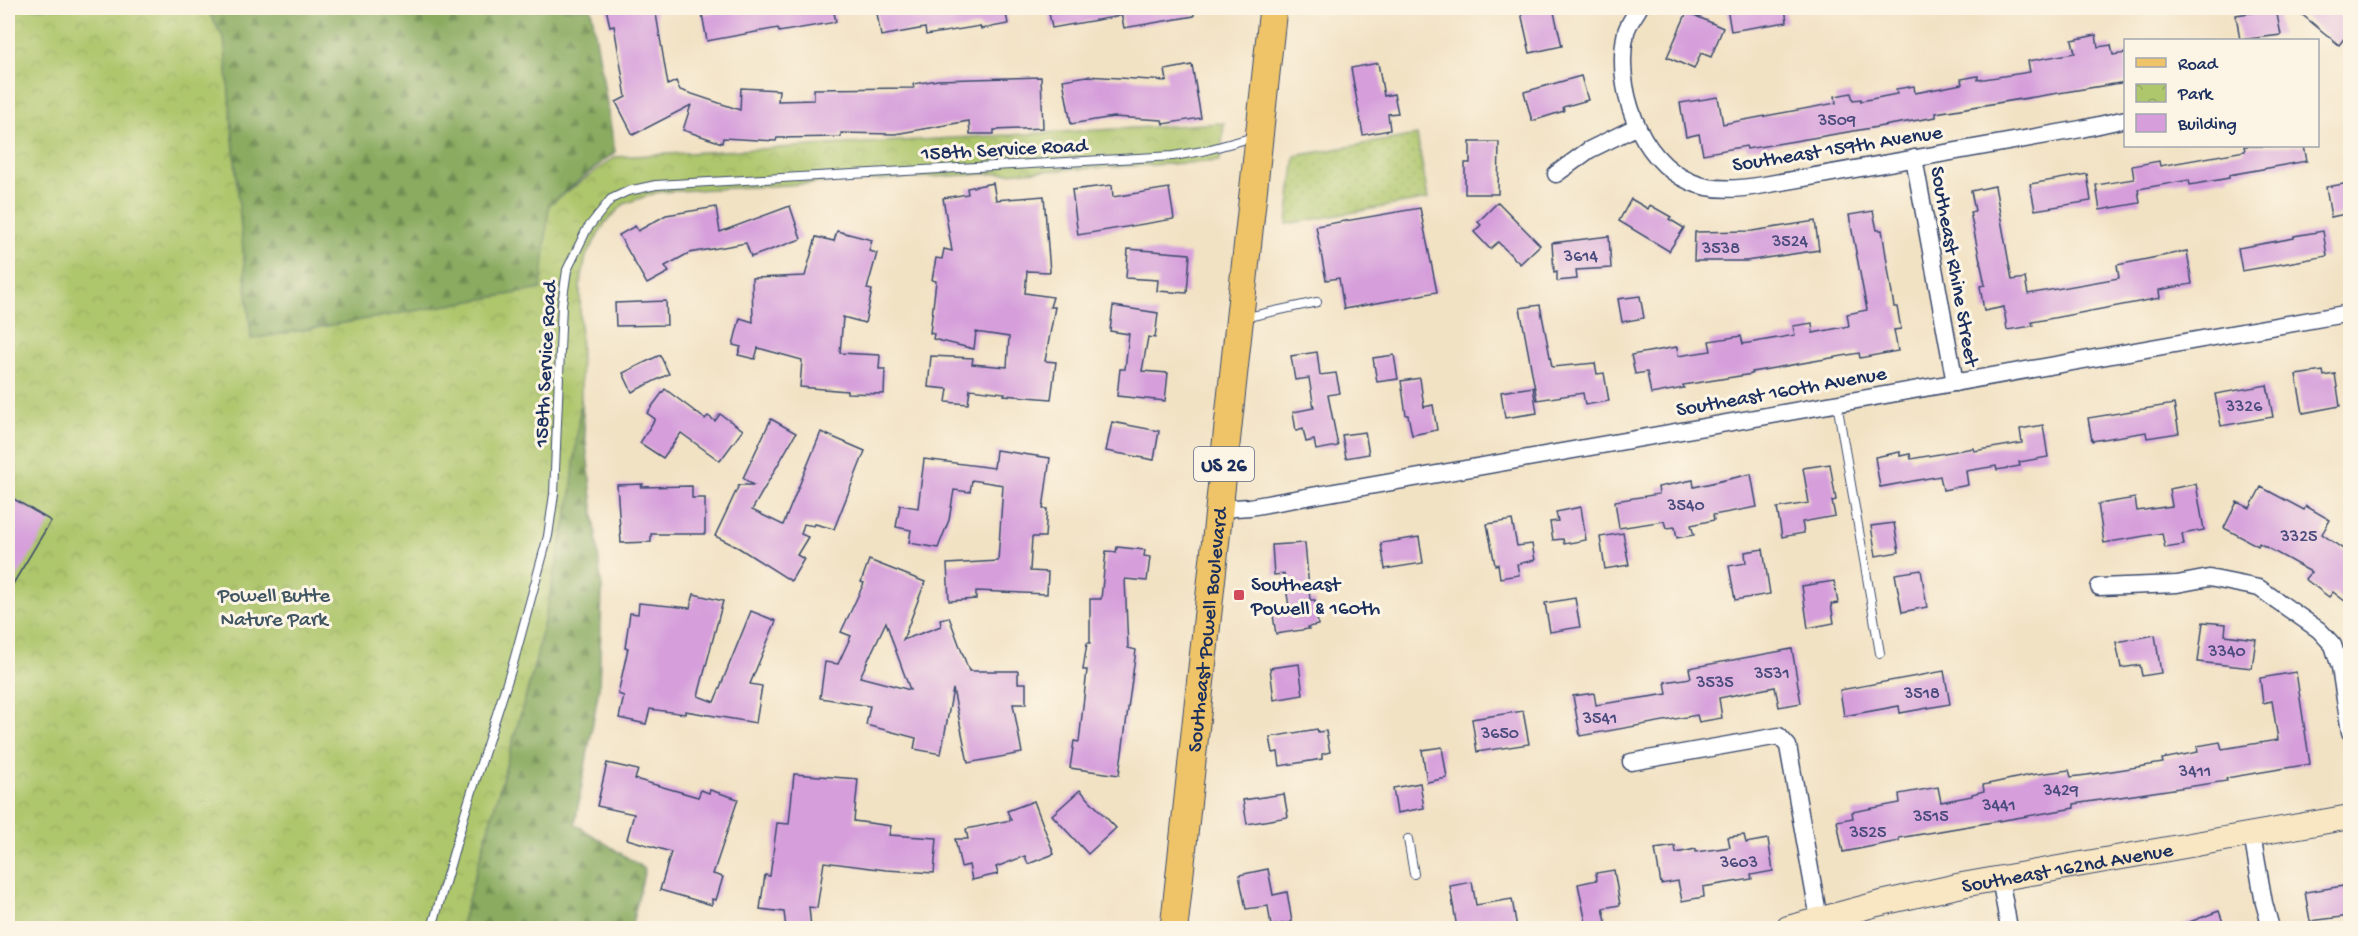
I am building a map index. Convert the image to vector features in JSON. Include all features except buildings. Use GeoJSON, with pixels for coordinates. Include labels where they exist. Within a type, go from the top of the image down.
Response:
{"type":"FeatureCollection","features":[{"type":"Feature","properties":{"kind":"main road","name":"Southeast Powell Boulevard"},"geometry":{"type":"LineString","coordinates":[[1174,928],[1273,8]]}},
{"type":"Feature","properties":{"kind":"main road","name":"Southeast 162nd Avenue"},"geometry":{"type":"LineString","coordinates":[[1788,928],[1877,904],[2000,878],[2350,817]]}},
{"type":"Feature","properties":{"kind":"street","name":"Southeast 159th Avenue"},"geometry":{"type":"LineString","coordinates":[[1639,8],[1627,29],[1622,54],[1626,85],[1636,127],[1656,158],[1691,183],[1714,188],[1754,187],[2124,119]]}},
{"type":"Feature","properties":{"kind":"street"},"geometry":{"type":"LineString","coordinates":[[1556,174],[1589,150],[1636,127]]}},
{"type":"Feature","properties":{"kind":"street","name":"Southeast Rhine Street"},"geometry":{"type":"LineString","coordinates":[[1914,158],[1955,383]]}},
{"type":"Feature","properties":{"kind":"street","name":"Southeast 160th Avenue"},"geometry":{"type":"LineString","coordinates":[[1220,509],[1250,507],[2350,313]]}},
{"type":"Feature","properties":{"kind":"street"},"geometry":{"type":"LineString","coordinates":[[2099,587],[2177,584],[2209,578],[2259,588],[2319,630],[2333,645],[2340,667],[2350,732]]}},
{"type":"Feature","properties":{"kind":"street"},"geometry":{"type":"LineString","coordinates":[[1631,762],[1779,736],[1788,746],[1819,919]]}},
{"type":"Feature","properties":{"kind":"street"},"geometry":{"type":"LineString","coordinates":[[2252,835],[2260,884],[2271,928]]}},
{"type":"Feature","properties":{"kind":"street"},"geometry":{"type":"LineString","coordinates":[[2000,878],[2008,928]]}},
{"type":"Feature","properties":{"kind":"lane","name":"158th Service Road"},"geometry":{"type":"LineString","coordinates":[[432,928],[468,803],[513,664],[548,536],[554,494],[562,304],[567,270],[587,229],[611,199],[628,190],[664,185],[1173,156],[1203,151],[1259,135]]}},
{"type":"Feature","properties":{"kind":"lane"},"geometry":{"type":"LineString","coordinates":[[1240,319],[1317,302]]}},
{"type":"Feature","properties":{"kind":"lane"},"geometry":{"type":"LineString","coordinates":[[1837,403],[1880,653]]}},
{"type":"Feature","properties":{"kind":"lane"},"geometry":{"type":"LineString","coordinates":[[1408,839],[1414,874]]}},
{"type":"Feature","properties":{"kind":"green space","name":"Powell Butte Nature Park"},"geometry":{"type":"Polygon","coordinates":[[[8,8],[206,8],[224,39],[251,339],[541,289],[549,205],[615,157],[1224,123],[1220,161],[658,192],[624,204],[605,223],[586,256],[580,286],[581,398],[570,501],[535,663],[460,928],[8,928],[8,8]]]}},
{"type":"Feature","properties":{"kind":"green space"},"geometry":{"type":"Polygon","coordinates":[[[206,8],[591,8],[615,152],[549,205],[542,289],[251,339],[224,39],[206,8]]]}},
{"type":"Feature","properties":{"kind":"green space"},"geometry":{"type":"Polygon","coordinates":[[[1417,135],[1428,199],[1287,224],[1295,156],[1417,135]]]}},
{"type":"Feature","properties":{"kind":"green space"},"geometry":{"type":"Polygon","coordinates":[[[581,398],[602,589],[599,688],[575,824],[645,869],[631,928],[460,928],[535,663],[570,501],[581,398]]]}},
{"type":"Feature","properties":{"kind":"place","name":"Southeast Powell & 160th"},"geometry":{"type":"Point","coordinates":[1239,595]}}]}
